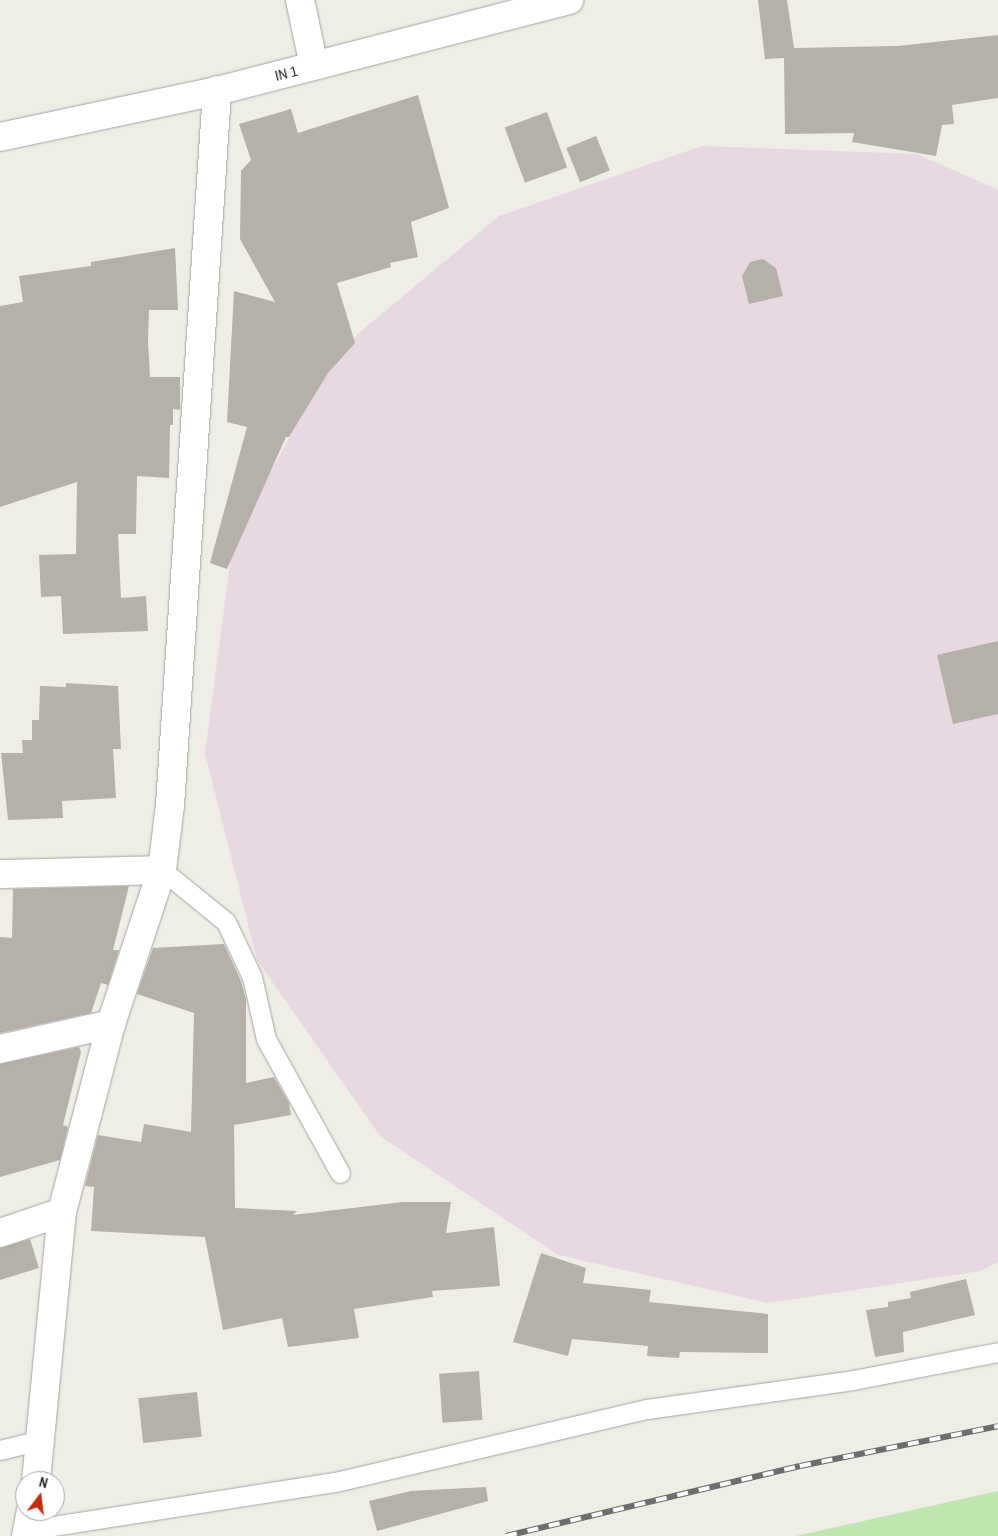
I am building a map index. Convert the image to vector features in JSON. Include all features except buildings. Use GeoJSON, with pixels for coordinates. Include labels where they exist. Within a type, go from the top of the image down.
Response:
{"type":"FeatureCollection","features":[{"type":"Feature","properties":{"kind":"street"},"geometry":{"type":"LineString","coordinates":[[300,0],[314,66]]}},
{"type":"Feature","properties":{"kind":"street","name":"IN 1"},"geometry":{"type":"LineString","coordinates":[[0,137],[217,91],[569,0]]}},
{"type":"Feature","properties":{"kind":"street"},"geometry":{"type":"LineString","coordinates":[[37,1471],[62,1212],[111,1024],[162,870],[170,805],[217,91]]}},
{"type":"Feature","properties":{"kind":"street"},"geometry":{"type":"LineString","coordinates":[[0,874],[162,870]]}},
{"type":"Feature","properties":{"kind":"street"},"geometry":{"type":"LineString","coordinates":[[0,1049],[111,1024]]}},
{"type":"Feature","properties":{"kind":"street"},"geometry":{"type":"LineString","coordinates":[[0,1233],[62,1212]]}},
{"type":"Feature","properties":{"kind":"lane"},"geometry":{"type":"LineString","coordinates":[[162,870],[226,922],[252,977],[266,1039],[340,1173]]}},
{"type":"Feature","properties":{"kind":"lane"},"geometry":{"type":"LineString","coordinates":[[28,1526],[335,1482],[647,1409],[853,1380],[998,1352]]}},
{"type":"Feature","properties":{"kind":"lane"},"geometry":{"type":"LineString","coordinates":[[0,1450],[41,1440]]}},
{"type":"Feature","properties":{"kind":"shaded area"},"geometry":{"type":"Polygon","coordinates":[[[702,146],[917,154],[998,190],[998,1262],[981,1271],[768,1303],[558,1255],[380,1136],[257,960],[205,753],[233,541],[335,353],[499,216],[702,146]]]}},
{"type":"Feature","properties":{"kind":"green space"},"geometry":{"type":"Polygon","coordinates":[[[998,1491],[998,1536],[796,1536],[998,1491]]]}},
{"type":"Feature","properties":{"kind":"railway"},"geometry":{"type":"LineString","coordinates":[[506,1536],[800,1466],[998,1426]]}}]}
